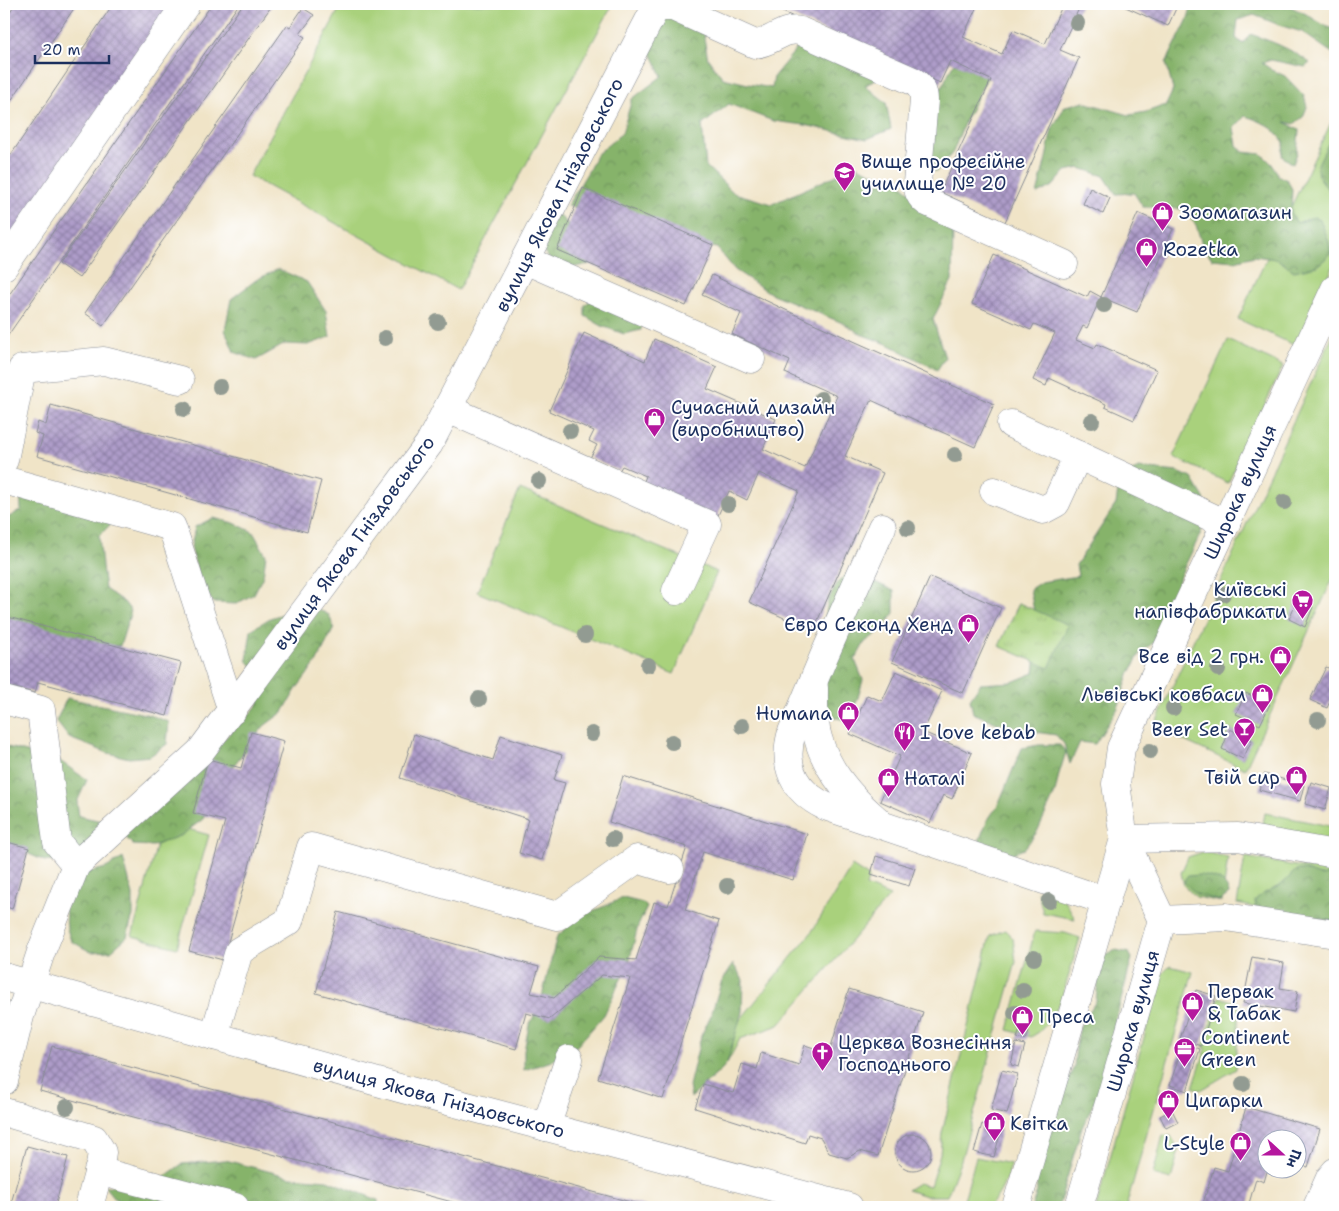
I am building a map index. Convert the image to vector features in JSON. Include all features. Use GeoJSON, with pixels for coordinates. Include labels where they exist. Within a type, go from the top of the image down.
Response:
{"type":"FeatureCollection","features":[{"type":"Feature","properties":{"kind":"street"},"geometry":{"type":"LineString","coordinates":[[4,266],[186,4]]}},
{"type":"Feature","properties":{"kind":"street","name":"вулиця Якова Гніздовського"},"geometry":{"type":"LineString","coordinates":[[30,985],[41,952],[76,865],[200,752],[429,444],[656,7],[673,7],[707,12]]}},
{"type":"Feature","properties":{"kind":"street"},"geometry":{"type":"LineString","coordinates":[[707,12],[755,44],[767,42],[790,30],[800,31],[913,81],[924,92],[916,183],[921,197],[927,202],[1064,264]]}},
{"type":"Feature","properties":{"kind":"street"},"geometry":{"type":"LineString","coordinates":[[525,260],[751,359]]}},
{"type":"Feature","properties":{"kind":"street","name":"Широка вулиця"},"geometry":{"type":"LineString","coordinates":[[1079,1207],[1162,920],[1124,839],[1116,784],[1120,748],[1335,289]]}},
{"type":"Feature","properties":{"kind":"street"},"geometry":{"type":"LineString","coordinates":[[4,460],[22,369],[104,361],[180,380]]}},
{"type":"Feature","properties":{"kind":"street"},"geometry":{"type":"LineString","coordinates":[[448,409],[707,524],[676,591]]}},
{"type":"Feature","properties":{"kind":"street"},"geometry":{"type":"LineString","coordinates":[[1011,424],[1226,524]]}},
{"type":"Feature","properties":{"kind":"street"},"geometry":{"type":"LineString","coordinates":[[994,491],[1043,510],[1056,504],[1078,455]]}},
{"type":"Feature","properties":{"kind":"street"},"geometry":{"type":"LineString","coordinates":[[4,480],[172,527],[232,710]]}},
{"type":"Feature","properties":{"kind":"street"},"geometry":{"type":"LineString","coordinates":[[882,526],[792,732],[787,754],[792,776],[805,794],[815,801],[1106,901]]}},
{"type":"Feature","properties":{"kind":"street"},"geometry":{"type":"LineString","coordinates":[[815,678],[814,709],[817,736],[826,760],[865,810],[885,826]]}},
{"type":"Feature","properties":{"kind":"street"},"geometry":{"type":"LineString","coordinates":[[4,700],[41,710],[58,842],[76,865]]}},
{"type":"Feature","properties":{"kind":"street"},"geometry":{"type":"LineString","coordinates":[[1124,839],[1238,837],[1335,854]]}},
{"type":"Feature","properties":{"kind":"street","name":"Широка вулиця"},"geometry":{"type":"LineString","coordinates":[[1016,1207],[1124,839]]}},
{"type":"Feature","properties":{"kind":"street"},"geometry":{"type":"LineString","coordinates":[[214,1036],[239,951],[289,921],[311,847],[557,916],[636,859],[670,869]]}},
{"type":"Feature","properties":{"kind":"street"},"geometry":{"type":"LineString","coordinates":[[1162,920],[1226,917],[1335,934]]}},
{"type":"Feature","properties":{"kind":"street","name":"вулиця Якова Гніздовського"},"geometry":{"type":"LineString","coordinates":[[4,977],[399,1088],[849,1207]]}},
{"type":"Feature","properties":{"kind":"street"},"geometry":{"type":"LineString","coordinates":[[4,1081],[20,1016],[30,985]]}},
{"type":"Feature","properties":{"kind":"street"},"geometry":{"type":"LineString","coordinates":[[546,1127],[569,1059]]}},
{"type":"Feature","properties":{"kind":"street"},"geometry":{"type":"LineString","coordinates":[[4,1112],[94,1139],[102,1152],[89,1207]]}},
{"type":"Feature","properties":{"kind":"street"},"geometry":{"type":"LineString","coordinates":[[98,1171],[235,1207]]}},
{"type":"Feature","properties":{"kind":"street"},"geometry":{"type":"LineString","coordinates":[[1317,1207],[1330,1178],[1335,1172]]}},
{"type":"Feature","properties":{"kind":"green space"},"geometry":{"type":"Polygon","coordinates":[[[342,4],[613,4],[458,290],[249,176],[342,4]]]}},
{"type":"Feature","properties":{"kind":"green space"},"geometry":{"type":"Polygon","coordinates":[[[645,4],[713,4],[704,38],[708,59],[723,78],[772,88],[774,76],[798,47],[819,36],[877,78],[865,86],[886,102],[891,129],[867,139],[805,125],[773,121],[729,104],[702,125],[706,166],[734,193],[772,204],[857,166],[902,185],[953,228],[952,281],[933,319],[945,358],[937,370],[890,345],[863,335],[845,324],[770,293],[735,270],[717,248],[683,242],[654,219],[611,206],[586,209],[567,206],[596,155],[622,133],[632,99],[662,76],[635,19],[645,4]]]}},
{"type":"Feature","properties":{"kind":"green space"},"geometry":{"type":"Polygon","coordinates":[[[1192,4],[1285,4],[1335,30],[1335,55],[1302,32],[1254,15],[1238,20],[1236,38],[1243,44],[1250,34],[1281,46],[1310,63],[1305,67],[1271,60],[1262,63],[1285,76],[1304,96],[1307,107],[1303,117],[1294,124],[1285,122],[1299,130],[1297,153],[1293,164],[1282,156],[1284,142],[1267,125],[1245,116],[1234,128],[1237,145],[1243,152],[1262,154],[1272,164],[1279,176],[1287,180],[1292,189],[1291,214],[1297,223],[1314,217],[1320,220],[1329,242],[1331,254],[1317,266],[1294,271],[1277,259],[1254,256],[1235,261],[1212,259],[1202,244],[1196,225],[1181,209],[1143,207],[1134,193],[1116,194],[1104,176],[1080,168],[1066,171],[1053,186],[1037,194],[1052,129],[1065,106],[1084,102],[1129,115],[1146,112],[1166,105],[1173,90],[1166,63],[1187,21],[1192,4]]]}},
{"type":"Feature","properties":{"kind":"green space"},"geometry":{"type":"Polygon","coordinates":[[[962,56],[989,74],[965,121],[953,152],[937,171],[920,171],[922,107],[939,93],[952,66],[962,56]]]}},
{"type":"Feature","properties":{"kind":"green space"},"geometry":{"type":"Polygon","coordinates":[[[1335,114],[1335,263],[1296,346],[1238,319],[1335,114]]]}},
{"type":"Feature","properties":{"kind":"green space"},"geometry":{"type":"Polygon","coordinates":[[[1335,139],[1335,191],[1329,190],[1320,180],[1317,166],[1328,144],[1335,139]]]}},
{"type":"Feature","properties":{"kind":"green space"},"geometry":{"type":"Polygon","coordinates":[[[557,213],[593,250],[590,264],[570,268],[550,260],[540,246],[557,213]]]}},
{"type":"Feature","properties":{"kind":"green space"},"geometry":{"type":"Polygon","coordinates":[[[278,269],[307,282],[326,311],[330,337],[308,345],[285,344],[256,360],[234,352],[225,330],[231,299],[256,280],[278,269]]]}},
{"type":"Feature","properties":{"kind":"green space"},"geometry":{"type":"Polygon","coordinates":[[[591,300],[642,317],[641,330],[624,334],[602,326],[585,316],[585,305],[591,300]]]}},
{"type":"Feature","properties":{"kind":"green space"},"geometry":{"type":"Polygon","coordinates":[[[1335,330],[1335,574],[1245,769],[1154,727],[1335,330]]]}},
{"type":"Feature","properties":{"kind":"green space"},"geometry":{"type":"Polygon","coordinates":[[[1228,340],[1283,366],[1228,483],[1173,457],[1228,340]]]}},
{"type":"Feature","properties":{"kind":"green space"},"geometry":{"type":"Polygon","coordinates":[[[1139,468],[1178,472],[1192,478],[1204,498],[1207,514],[1200,535],[1180,576],[1171,611],[1154,642],[1140,653],[1128,677],[1118,708],[1095,744],[1080,742],[1070,764],[1064,744],[1056,735],[997,723],[973,713],[970,699],[980,684],[1012,682],[1034,673],[1036,631],[1030,589],[1041,582],[1078,576],[1076,565],[1116,504],[1120,476],[1139,468]]]}},
{"type":"Feature","properties":{"kind":"green space"},"geometry":{"type":"Polygon","coordinates":[[[520,489],[717,572],[674,674],[477,592],[520,489]]]}},
{"type":"Feature","properties":{"kind":"green space"},"geometry":{"type":"Polygon","coordinates":[[[20,490],[121,514],[99,536],[105,589],[124,602],[131,611],[120,646],[78,648],[10,636],[4,633],[4,524],[9,517],[21,510],[20,490]]]}},
{"type":"Feature","properties":{"kind":"green space"},"geometry":{"type":"Polygon","coordinates":[[[213,518],[234,523],[253,532],[266,555],[263,576],[254,594],[236,604],[214,603],[201,587],[191,547],[195,527],[213,518]]]}},
{"type":"Feature","properties":{"kind":"green space"},"geometry":{"type":"Polygon","coordinates":[[[854,569],[894,591],[894,613],[882,630],[865,642],[855,660],[863,680],[857,701],[846,720],[826,716],[825,620],[828,600],[838,582],[854,569]]]}},
{"type":"Feature","properties":{"kind":"green space"},"geometry":{"type":"Polygon","coordinates":[[[1019,603],[1068,625],[1049,668],[999,646],[1019,603]]]}},
{"type":"Feature","properties":{"kind":"green space"},"geometry":{"type":"Polygon","coordinates":[[[311,605],[329,615],[334,628],[316,663],[297,688],[283,712],[264,726],[234,765],[203,819],[182,835],[153,846],[133,845],[121,832],[247,718],[259,703],[259,675],[247,660],[251,630],[270,618],[311,605]]]}},
{"type":"Feature","properties":{"kind":"green space"},"geometry":{"type":"Polygon","coordinates":[[[67,698],[150,715],[169,722],[167,744],[150,756],[129,758],[108,753],[69,738],[56,721],[67,698]]]}},
{"type":"Feature","properties":{"kind":"green space"},"geometry":{"type":"Polygon","coordinates":[[[1039,745],[1060,745],[1066,752],[1055,793],[1037,832],[1024,849],[1008,855],[991,851],[979,841],[987,821],[998,805],[1022,748],[1039,745]]]}},
{"type":"Feature","properties":{"kind":"green space"},"geometry":{"type":"Polygon","coordinates":[[[4,746],[60,761],[87,780],[77,802],[79,816],[111,823],[117,839],[101,861],[86,864],[45,861],[22,851],[4,848],[4,746]]]}},
{"type":"Feature","properties":{"kind":"green space"},"geometry":{"type":"Polygon","coordinates":[[[1265,813],[1335,827],[1335,843],[1262,829],[1265,813]]]}},
{"type":"Feature","properties":{"kind":"green space"},"geometry":{"type":"Polygon","coordinates":[[[163,822],[209,835],[177,948],[132,936],[163,822]]]}},
{"type":"Feature","properties":{"kind":"green space"},"geometry":{"type":"Polygon","coordinates":[[[1203,852],[1228,857],[1222,902],[1196,897],[1184,886],[1181,873],[1188,857],[1203,852]]]}},
{"type":"Feature","properties":{"kind":"green space"},"geometry":{"type":"Polygon","coordinates":[[[1245,857],[1335,873],[1335,922],[1237,904],[1245,857]]]}},
{"type":"Feature","properties":{"kind":"green space"},"geometry":{"type":"Polygon","coordinates":[[[123,858],[133,895],[133,915],[127,937],[111,951],[91,952],[71,941],[67,929],[65,908],[86,873],[106,868],[123,858]]]}},
{"type":"Feature","properties":{"kind":"green space"},"geometry":{"type":"Polygon","coordinates":[[[852,866],[869,877],[866,886],[890,896],[779,1025],[740,1039],[727,1063],[697,1078],[719,1046],[811,933],[852,866]]]}},
{"type":"Feature","properties":{"kind":"green space"},"geometry":{"type":"Polygon","coordinates":[[[1296,870],[1304,870],[1320,876],[1335,873],[1335,921],[1256,910],[1255,900],[1281,885],[1296,870]]]}},
{"type":"Feature","properties":{"kind":"green space"},"geometry":{"type":"Polygon","coordinates":[[[1200,875],[1222,882],[1228,889],[1229,894],[1220,901],[1196,894],[1184,882],[1187,876],[1200,875]]]}},
{"type":"Feature","properties":{"kind":"green space"},"geometry":{"type":"Polygon","coordinates":[[[1052,890],[1066,902],[1075,919],[1043,913],[1038,892],[1052,890]]]}},
{"type":"Feature","properties":{"kind":"green space"},"geometry":{"type":"Polygon","coordinates":[[[623,898],[643,903],[647,907],[638,926],[629,962],[604,1015],[577,1046],[552,1061],[524,1070],[524,1051],[529,1025],[540,1005],[557,936],[582,916],[623,898]]]}},
{"type":"Feature","properties":{"kind":"green space"},"geometry":{"type":"Polygon","coordinates":[[[1005,930],[1013,938],[1016,962],[961,1160],[947,1196],[926,1196],[907,1190],[918,1183],[930,1186],[940,1154],[942,1133],[990,936],[1005,930]]]}},
{"type":"Feature","properties":{"kind":"green space"},"geometry":{"type":"Polygon","coordinates":[[[1035,931],[1065,933],[1080,938],[1061,1001],[1047,1024],[1031,1037],[1008,1030],[1035,931]]]}},
{"type":"Feature","properties":{"kind":"green space"},"geometry":{"type":"Polygon","coordinates":[[[1116,950],[1129,953],[1132,958],[1115,1023],[1107,1065],[1098,1094],[1081,1130],[1060,1202],[1057,1207],[1032,1207],[1037,1191],[1036,1175],[1060,1096],[1074,1067],[1080,1026],[1096,1001],[1100,958],[1116,950]]]}},
{"type":"Feature","properties":{"kind":"green space"},"geometry":{"type":"Polygon","coordinates":[[[733,964],[743,980],[742,1012],[727,1063],[691,1098],[689,1086],[701,1036],[711,1015],[721,983],[733,964]]]}},
{"type":"Feature","properties":{"kind":"green space"},"geometry":{"type":"Polygon","coordinates":[[[1170,966],[1193,972],[1126,1207],[1096,1207],[1162,974],[1170,966]]]}},
{"type":"Feature","properties":{"kind":"green space"},"geometry":{"type":"Polygon","coordinates":[[[1219,997],[1239,1003],[1236,1069],[1201,1090],[1193,1087],[1206,1048],[1203,1047],[1219,997]]]}},
{"type":"Feature","properties":{"kind":"green space"},"geometry":{"type":"Polygon","coordinates":[[[1163,1135],[1171,1136],[1179,1150],[1171,1180],[1153,1175],[1163,1135]]]}},
{"type":"Feature","properties":{"kind":"green space"},"geometry":{"type":"Polygon","coordinates":[[[976,1157],[1011,1164],[1010,1169],[1002,1188],[991,1204],[984,1208],[962,1207],[976,1157]]]}},
{"type":"Feature","properties":{"kind":"green space"},"geometry":{"type":"Polygon","coordinates":[[[225,1160],[291,1177],[327,1180],[378,1200],[378,1207],[135,1207],[114,1198],[105,1187],[164,1177],[182,1164],[225,1160]]]}},
{"type":"Feature","properties":{"kind":"building"},"geometry":{"type":"Polygon","coordinates":[[[15,4],[77,4],[4,111],[4,21],[15,4]]]}},
{"type":"Feature","properties":{"kind":"building"},"geometry":{"type":"Polygon","coordinates":[[[113,4],[175,4],[4,254],[4,165],[113,4]]]}},
{"type":"Feature","properties":{"kind":"building"},"geometry":{"type":"Polygon","coordinates":[[[212,4],[239,4],[4,341],[4,302],[212,4]]]}},
{"type":"Feature","properties":{"kind":"building"},"geometry":{"type":"Polygon","coordinates":[[[243,4],[273,4],[79,278],[59,264],[243,4]]]}},
{"type":"Feature","properties":{"kind":"building"},"geometry":{"type":"Polygon","coordinates":[[[765,4],[978,4],[963,37],[1002,54],[1013,30],[1045,44],[1063,4],[1081,4],[1060,50],[1079,58],[1005,222],[940,192],[991,80],[950,61],[940,83],[765,4]]]}},
{"type":"Feature","properties":{"kind":"building"},"geometry":{"type":"Polygon","coordinates":[[[1119,4],[1178,4],[1168,26],[1119,4]]]}},
{"type":"Feature","properties":{"kind":"building"},"geometry":{"type":"Polygon","coordinates":[[[303,8],[314,15],[300,34],[305,37],[103,326],[85,313],[287,25],[290,27],[303,8]]]}},
{"type":"Feature","properties":{"kind":"building"},"geometry":{"type":"Polygon","coordinates":[[[583,188],[713,245],[686,306],[557,250],[583,188]]]}},
{"type":"Feature","properties":{"kind":"building"},"geometry":{"type":"Polygon","coordinates":[[[1090,188],[1110,198],[1103,214],[1083,204],[1090,188]]]}},
{"type":"Feature","properties":{"kind":"building"},"geometry":{"type":"Polygon","coordinates":[[[1138,213],[1173,229],[1137,312],[1101,297],[1138,213]]]}},
{"type":"Feature","properties":{"kind":"building"},"geometry":{"type":"Polygon","coordinates":[[[994,255],[1087,297],[1090,291],[1101,297],[1087,328],[1083,326],[1076,340],[1095,348],[1097,344],[1157,370],[1134,420],[1105,407],[1106,404],[1049,378],[1046,386],[1033,380],[1055,333],[1034,324],[1031,330],[972,304],[994,255]]]}},
{"type":"Feature","properties":{"kind":"building"},"geometry":{"type":"Polygon","coordinates":[[[712,275],[994,404],[975,447],[871,400],[845,456],[883,473],[813,631],[749,602],[799,491],[759,473],[747,500],[729,491],[715,522],[641,489],[646,476],[622,466],[619,471],[590,458],[597,445],[589,441],[594,431],[549,411],[584,333],[645,361],[654,339],[717,367],[707,389],[776,419],[763,449],[805,468],[837,396],[785,373],[790,361],[732,334],[741,313],[702,295],[712,275]]]}},
{"type":"Feature","properties":{"kind":"building"},"geometry":{"type":"Polygon","coordinates":[[[51,405],[321,481],[307,532],[37,456],[43,436],[35,433],[38,422],[46,425],[51,405]]]}},
{"type":"Feature","properties":{"kind":"building"},"geometry":{"type":"Polygon","coordinates":[[[930,577],[1001,608],[963,693],[892,662],[930,577]]]}},
{"type":"Feature","properties":{"kind":"building"},"geometry":{"type":"Polygon","coordinates":[[[1297,600],[1313,607],[1305,627],[1289,619],[1297,600]]]}},
{"type":"Feature","properties":{"kind":"building"},"geometry":{"type":"Polygon","coordinates":[[[4,616],[181,663],[167,716],[38,682],[35,693],[4,685],[4,616]]]}},
{"type":"Feature","properties":{"kind":"building"},"geometry":{"type":"Polygon","coordinates":[[[1326,667],[1335,671],[1335,691],[1327,708],[1310,700],[1326,667]]]}},
{"type":"Feature","properties":{"kind":"building"},"geometry":{"type":"Polygon","coordinates":[[[896,671],[942,691],[923,732],[972,753],[952,799],[943,795],[930,823],[880,801],[900,756],[850,734],[867,695],[882,701],[896,671]]]}},
{"type":"Feature","properties":{"kind":"building"},"geometry":{"type":"Polygon","coordinates":[[[1246,693],[1270,704],[1260,725],[1236,714],[1246,693]]]}},
{"type":"Feature","properties":{"kind":"building"},"geometry":{"type":"Polygon","coordinates":[[[1230,729],[1252,740],[1243,759],[1222,749],[1230,729]]]}},
{"type":"Feature","properties":{"kind":"building"},"geometry":{"type":"Polygon","coordinates":[[[251,732],[284,741],[223,960],[189,951],[225,821],[193,813],[208,759],[241,768],[251,732]]]}},
{"type":"Feature","properties":{"kind":"building"},"geometry":{"type":"Polygon","coordinates":[[[414,734],[493,760],[501,735],[562,755],[554,780],[565,783],[542,860],[519,853],[528,819],[400,778],[414,734]]]}},
{"type":"Feature","properties":{"kind":"building"},"geometry":{"type":"Polygon","coordinates":[[[1264,774],[1304,785],[1300,801],[1259,790],[1264,774]]]}},
{"type":"Feature","properties":{"kind":"building"},"geometry":{"type":"Polygon","coordinates":[[[623,776],[807,834],[793,880],[703,852],[685,910],[719,921],[663,1099],[598,1078],[630,978],[602,975],[550,1019],[526,1013],[516,1049],[316,993],[338,912],[539,967],[531,993],[554,998],[599,957],[636,960],[654,902],[668,906],[687,847],[609,822],[623,776]]]}},
{"type":"Feature","properties":{"kind":"building"},"geometry":{"type":"Polygon","coordinates":[[[1311,782],[1331,788],[1325,810],[1305,804],[1311,782]]]}},
{"type":"Feature","properties":{"kind":"building"},"geometry":{"type":"Polygon","coordinates":[[[4,841],[29,848],[12,909],[4,906],[4,841]]]}},
{"type":"Feature","properties":{"kind":"building"},"geometry":{"type":"Polygon","coordinates":[[[876,856],[915,868],[909,886],[871,874],[876,856]]]}},
{"type":"Feature","properties":{"kind":"building"},"geometry":{"type":"Polygon","coordinates":[[[1252,957],[1284,963],[1280,988],[1298,991],[1294,1012],[1243,1003],[1252,957]]]}},
{"type":"Feature","properties":{"kind":"building","name":"Церква Вознесіння Господнього"},"geometry":{"type":"Polygon","coordinates":[[[849,989],[923,1012],[878,1156],[860,1151],[847,1158],[829,1153],[821,1138],[808,1134],[805,1143],[695,1108],[703,1084],[733,1093],[742,1064],[757,1069],[761,1053],[799,1065],[805,1045],[829,1053],[849,989]]]}},
{"type":"Feature","properties":{"kind":"building"},"geometry":{"type":"Polygon","coordinates":[[[1196,990],[1216,996],[1201,1046],[1180,1039],[1196,990]]]}},
{"type":"Feature","properties":{"kind":"building","name":"Преса"},"geometry":{"type":"Polygon","coordinates":[[[1020,1030],[1029,1032],[1026,1040],[1017,1038],[1020,1030]]]}},
{"type":"Feature","properties":{"kind":"building"},"geometry":{"type":"Polygon","coordinates":[[[1016,1043],[1025,1045],[1019,1067],[1011,1065],[1016,1043]]]}},
{"type":"Feature","properties":{"kind":"building","name":"Continent Green"},"geometry":{"type":"Polygon","coordinates":[[[1183,1043],[1200,1049],[1187,1091],[1170,1085],[1183,1043]]]}},
{"type":"Feature","properties":{"kind":"building"},"geometry":{"type":"Polygon","coordinates":[[[52,1046],[649,1207],[471,1207],[126,1115],[40,1091],[52,1046]]]}},
{"type":"Feature","properties":{"kind":"building"},"geometry":{"type":"Polygon","coordinates":[[[1002,1070],[1018,1074],[1007,1114],[991,1110],[1002,1070]]]}},
{"type":"Feature","properties":{"kind":"building"},"geometry":{"type":"Polygon","coordinates":[[[1246,1107],[1320,1129],[1308,1167],[1306,1166],[1306,1128],[1256,1128],[1256,1178],[1265,1178],[1264,1182],[1256,1179],[1248,1207],[1202,1207],[1214,1167],[1228,1171],[1246,1107]]]}},
{"type":"Feature","properties":{"kind":"building"},"geometry":{"type":"Polygon","coordinates":[[[1172,1110],[1178,1122],[1166,1128],[1160,1116],[1172,1110]]]}},
{"type":"Feature","properties":{"kind":"building"},"geometry":{"type":"Polygon","coordinates":[[[982,1124],[1001,1130],[994,1157],[974,1152],[982,1124]]]}},
{"type":"Feature","properties":{"kind":"building"},"geometry":{"type":"Polygon","coordinates":[[[913,1134],[926,1139],[931,1152],[926,1165],[913,1170],[900,1165],[895,1152],[900,1139],[913,1134]]]}},
{"type":"Feature","properties":{"kind":"building"},"geometry":{"type":"Polygon","coordinates":[[[27,1146],[68,1157],[55,1207],[10,1207],[27,1146]]]}},
{"type":"Feature","properties":{"kind":"place","name":"Вище професійне училище № 20"},"geometry":{"type":"Point","coordinates":[845,191]}},
{"type":"Feature","properties":{"kind":"place","name":"Зоомагазин"},"geometry":{"type":"Point","coordinates":[1163,231]}},
{"type":"Feature","properties":{"kind":"place","name":"Rozetka"},"geometry":{"type":"Point","coordinates":[1147,268]}},
{"type":"Feature","properties":{"kind":"place","name":"Сучасний дизайн (виробництво)"},"geometry":{"type":"Point","coordinates":[655,437]}},
{"type":"Feature","properties":{"kind":"place","name":"Київські напівфабрикати"},"geometry":{"type":"Point","coordinates":[1303,619]}},
{"type":"Feature","properties":{"kind":"place","name":"Євро Секонд Хенд"},"geometry":{"type":"Point","coordinates":[969,643]}},
{"type":"Feature","properties":{"kind":"place","name":"Все від 2 грн."},"geometry":{"type":"Point","coordinates":[1280,675]}},
{"type":"Feature","properties":{"kind":"place","name":"Львівські ковбаси"},"geometry":{"type":"Point","coordinates":[1262,713]}},
{"type":"Feature","properties":{"kind":"place","name":"Humana"},"geometry":{"type":"Point","coordinates":[848,732]}},
{"type":"Feature","properties":{"kind":"place","name":"Beer Set"},"geometry":{"type":"Point","coordinates":[1244,748]}},
{"type":"Feature","properties":{"kind":"place","name":"I love kebab"},"geometry":{"type":"Point","coordinates":[904,751]}},
{"type":"Feature","properties":{"kind":"place","name":"Твій сир"},"geometry":{"type":"Point","coordinates":[1296,796]}},
{"type":"Feature","properties":{"kind":"place","name":"Наталі"},"geometry":{"type":"Point","coordinates":[888,797]}},
{"type":"Feature","properties":{"kind":"place","name":"Первак & Табак"},"geometry":{"type":"Point","coordinates":[1192,1021]}},
{"type":"Feature","properties":{"kind":"place","name":"Преса"},"geometry":{"type":"Point","coordinates":[1023,1035]}},
{"type":"Feature","properties":{"kind":"place","name":"Continent Green"},"geometry":{"type":"Point","coordinates":[1185,1067]}},
{"type":"Feature","properties":{"kind":"place","name":"Церква Вознесіння Господнього"},"geometry":{"type":"Point","coordinates":[822,1072]}},
{"type":"Feature","properties":{"kind":"place","name":"Цигарки"},"geometry":{"type":"Point","coordinates":[1169,1119]}},
{"type":"Feature","properties":{"kind":"place","name":"Квітка"},"geometry":{"type":"Point","coordinates":[994,1142]}},
{"type":"Feature","properties":{"kind":"place","name":"L-Style"},"geometry":{"type":"Point","coordinates":[1241,1162]}}]}
